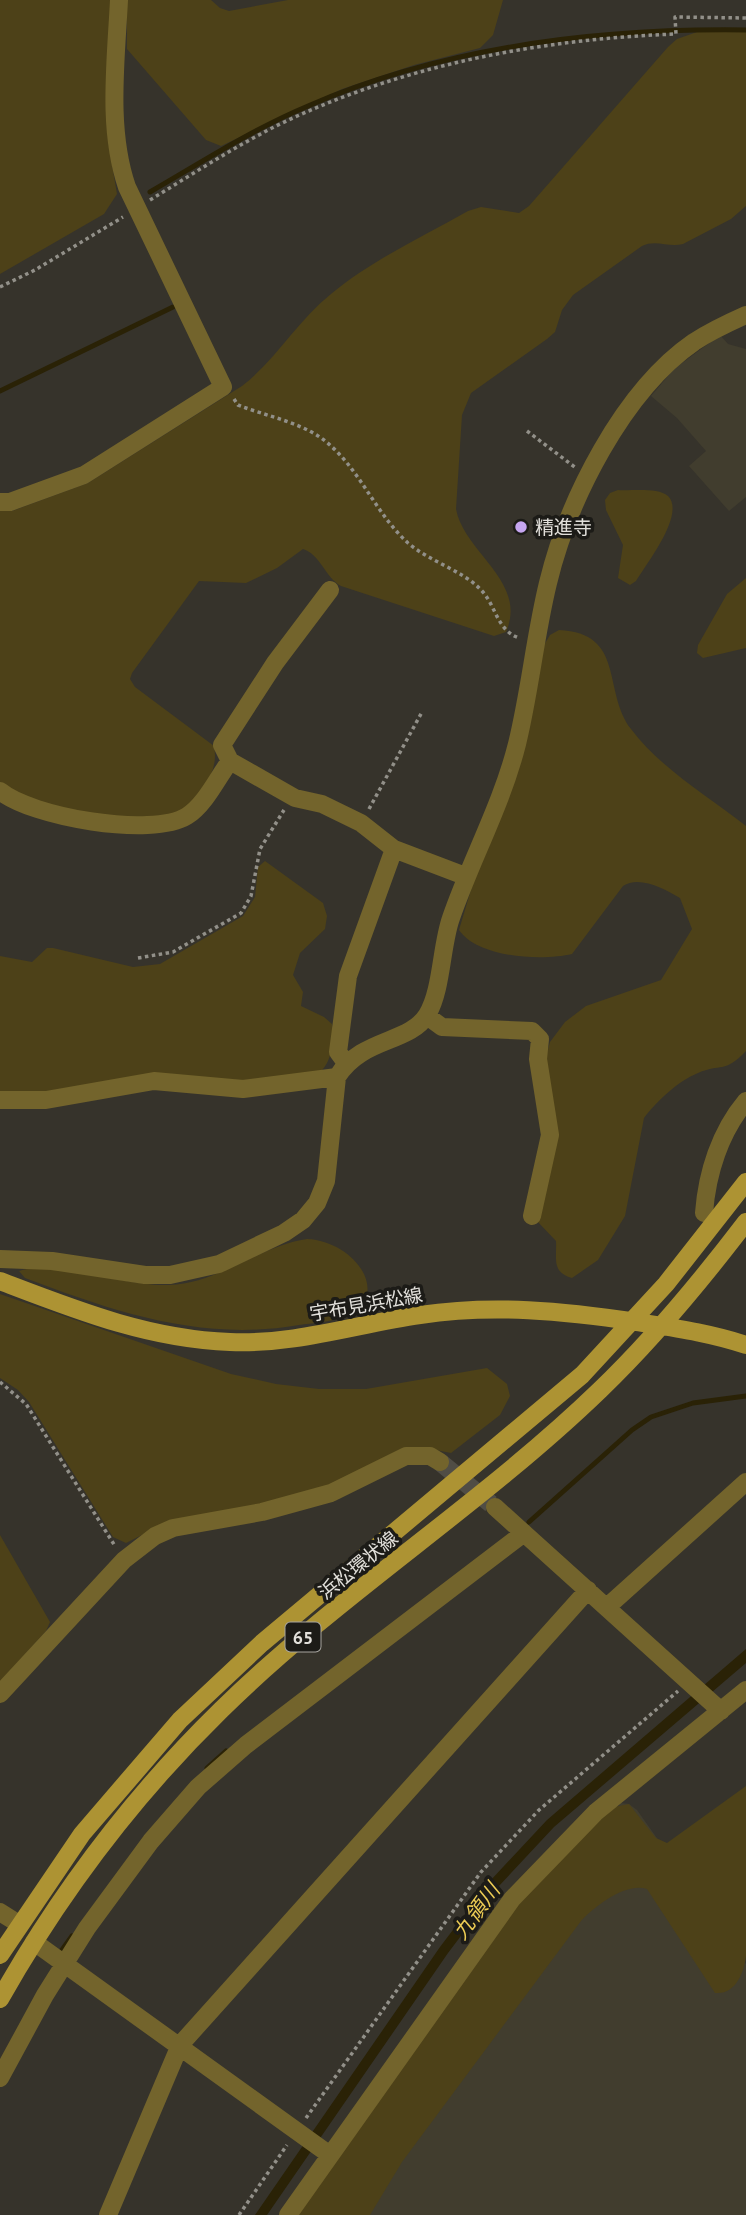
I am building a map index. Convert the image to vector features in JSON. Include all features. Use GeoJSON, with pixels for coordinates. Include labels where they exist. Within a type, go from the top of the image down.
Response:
{"type":"FeatureCollection","features":[{"type":"Feature","properties":{"kind":"main road","name":"浜松環状線"},"geometry":{"type":"LineString","coordinates":[[0,1955],[19,1924],[106,1804],[206,1694],[407,1518],[559,1396],[632,1322],[702,1240],[746,1182]]}},
{"type":"Feature","properties":{"kind":"main road","name":"浜松環状線"},"geometry":{"type":"LineString","coordinates":[[0,1999],[34,1942],[122,1818],[222,1709],[276,1659],[574,1413],[661,1326],[746,1222]]}},
{"type":"Feature","properties":{"kind":"main road","name":"宇布見浜松線"},"geometry":{"type":"LineString","coordinates":[[0,1281],[141,1331],[222,1342],[280,1340],[419,1315],[479,1310],[563,1311],[661,1326],[746,1345]]}},
{"type":"Feature","properties":{"kind":"street"},"geometry":{"type":"LineString","coordinates":[[0,502],[10,502],[84,475],[223,387],[137,208],[119,164],[116,141],[119,0]]}},
{"type":"Feature","properties":{"kind":"street"},"geometry":{"type":"LineString","coordinates":[[0,1100],[46,1100],[154,1082],[243,1088],[342,1070],[359,1052],[415,1028],[427,1016],[433,1000],[445,934],[497,803],[516,747],[558,547],[589,477],[626,415],[669,363],[693,343],[746,315]]}},
{"type":"Feature","properties":{"kind":"street"},"geometry":{"type":"LineString","coordinates":[[330,590],[275,663],[222,745],[230,761],[295,798],[322,804],[361,823],[394,849],[466,876]]}},
{"type":"Feature","properties":{"kind":"street"},"geometry":{"type":"LineString","coordinates":[[0,791],[23,804],[105,826],[175,821],[188,816],[197,807],[230,761]]}},
{"type":"Feature","properties":{"kind":"street"},"geometry":{"type":"LineString","coordinates":[[0,1259],[52,1261],[145,1275],[170,1275],[219,1264],[284,1233],[303,1220],[317,1202],[326,1181],[342,1070],[338,1052],[344,996],[354,957],[394,849]]}},
{"type":"Feature","properties":{"kind":"street"},"geometry":{"type":"LineString","coordinates":[[427,1016],[442,1027],[532,1031],[540,1040],[538,1059],[550,1136],[532,1216]]}},
{"type":"Feature","properties":{"kind":"street"},"geometry":{"type":"LineString","coordinates":[[705,1213],[708,1187],[722,1138],[746,1101]]}},
{"type":"Feature","properties":{"kind":"street"},"geometry":{"type":"LineString","coordinates":[[0,1694],[124,1560],[146,1541],[173,1528],[262,1512],[321,1496],[349,1486],[406,1456],[430,1457],[440,1462]]}},
{"type":"Feature","properties":{"kind":"street"},"geometry":{"type":"LineString","coordinates":[[607,1607],[746,1482]]}},
{"type":"Feature","properties":{"kind":"street"},"geometry":{"type":"LineString","coordinates":[[495,1507],[704,1694]]}},
{"type":"Feature","properties":{"kind":"street"},"geometry":{"type":"LineString","coordinates":[[0,2078],[59,1958],[151,1841],[221,1765],[524,1534]]}},
{"type":"Feature","properties":{"kind":"street"},"geometry":{"type":"LineString","coordinates":[[108,2215],[180,2045],[588,1590]]}},
{"type":"Feature","properties":{"kind":"street"},"geometry":{"type":"LineString","coordinates":[[288,2215],[327,2152],[487,1930],[539,1868],[596,1812],[704,1694],[746,1690]]}},
{"type":"Feature","properties":{"kind":"street"},"geometry":{"type":"LineString","coordinates":[[0,1912],[19,1924]]}},
{"type":"Feature","properties":{"kind":"street"},"geometry":{"type":"LineString","coordinates":[[34,1942],[327,2152]]}},
{"type":"Feature","properties":{"kind":"path"},"geometry":{"type":"LineString","coordinates":[[0,287],[35,270],[275,127],[380,84],[489,55],[594,40],[676,34],[675,17],[746,18]]}},
{"type":"Feature","properties":{"kind":"path"},"geometry":{"type":"LineString","coordinates":[[223,387],[238,405],[285,421],[330,444],[408,542],[436,564],[479,587],[497,618],[512,635],[537,644]]}},
{"type":"Feature","properties":{"kind":"path"},"geometry":{"type":"LineString","coordinates":[[527,430],[589,477]]}},
{"type":"Feature","properties":{"kind":"path"},"geometry":{"type":"LineString","coordinates":[[361,823],[422,712]]}},
{"type":"Feature","properties":{"kind":"path"},"geometry":{"type":"LineString","coordinates":[[138,958],[173,952],[241,913],[251,896],[260,849],[268,832],[295,798]]}},
{"type":"Feature","properties":{"kind":"path"},"geometry":{"type":"LineString","coordinates":[[0,1382],[26,1404],[124,1560]]}},
{"type":"Feature","properties":{"kind":"path"},"geometry":{"type":"LineString","coordinates":[[239,2215],[430,1940],[488,1864],[539,1810],[704,1694]]}},
{"type":"Feature","properties":{"kind":"shaded area"},"geometry":{"type":"Polygon","coordinates":[[[0,0],[112,0],[108,141],[117,194],[104,214],[0,274],[0,0]]]}},
{"type":"Feature","properties":{"kind":"shaded area"},"geometry":{"type":"Polygon","coordinates":[[[127,0],[211,0],[220,8],[229,11],[288,0],[503,0],[493,35],[480,48],[414,65],[342,89],[221,146],[206,140],[127,49],[127,0]]]}},
{"type":"Feature","properties":{"kind":"shaded area"},"geometry":{"type":"Polygon","coordinates":[[[700,31],[746,32],[746,206],[731,219],[683,244],[652,243],[642,246],[573,295],[562,310],[555,332],[471,393],[462,415],[456,509],[470,540],[502,582],[509,597],[510,614],[506,632],[494,636],[341,586],[314,556],[303,549],[277,568],[246,583],[199,581],[132,673],[130,679],[135,687],[214,746],[215,762],[210,777],[186,807],[172,815],[154,818],[132,819],[83,814],[35,801],[0,782],[0,511],[12,511],[88,483],[242,386],[319,305],[363,270],[468,211],[481,207],[519,213],[529,206],[668,47],[677,39],[700,31]]]}},
{"type":"Feature","properties":{"kind":"shaded area"},"geometry":{"type":"Polygon","coordinates":[[[720,335],[728,344],[746,349],[746,497],[729,511],[689,466],[706,451],[677,418],[651,396],[674,369],[720,335]]]}},
{"type":"Feature","properties":{"kind":"shaded area"},"geometry":{"type":"Polygon","coordinates":[[[618,490],[658,491],[668,496],[672,504],[672,514],[663,539],[636,581],[630,585],[618,578],[623,545],[606,510],[605,500],[610,493],[618,490]]]}},
{"type":"Feature","properties":{"kind":"shaded area"},"geometry":{"type":"Polygon","coordinates":[[[746,578],[746,648],[703,658],[697,653],[698,645],[727,594],[746,578]]]}},
{"type":"Feature","properties":{"kind":"shaded area"},"geometry":{"type":"Polygon","coordinates":[[[559,630],[580,634],[594,641],[604,653],[622,714],[631,729],[670,769],[746,826],[746,1051],[732,1063],[706,1070],[683,1081],[662,1098],[644,1118],[625,1216],[598,1260],[572,1278],[558,1268],[556,1241],[537,1221],[550,1164],[544,1064],[550,1042],[565,1022],[586,1006],[661,980],[692,929],[680,898],[652,884],[637,882],[623,886],[572,954],[528,957],[495,952],[480,947],[459,930],[544,645],[550,635],[559,630]]]}},
{"type":"Feature","properties":{"kind":"shaded area"},"geometry":{"type":"Polygon","coordinates":[[[265,861],[323,903],[327,916],[325,929],[300,953],[293,975],[303,992],[301,1006],[332,1024],[331,1053],[321,1071],[316,1075],[45,1095],[0,1095],[0,956],[32,962],[47,948],[53,948],[133,967],[160,964],[243,916],[255,897],[258,867],[265,861]]]}},
{"type":"Feature","properties":{"kind":"shaded area"},"geometry":{"type":"Polygon","coordinates":[[[307,1239],[325,1242],[341,1250],[354,1260],[363,1272],[367,1285],[366,1298],[357,1309],[341,1318],[263,1329],[193,1327],[159,1321],[92,1302],[25,1278],[19,1271],[70,1271],[153,1285],[188,1283],[272,1249],[307,1239]]]}},
{"type":"Feature","properties":{"kind":"shaded area"},"geometry":{"type":"Polygon","coordinates":[[[0,1294],[231,1374],[276,1384],[319,1389],[366,1389],[487,1368],[507,1384],[510,1396],[500,1415],[451,1453],[420,1447],[405,1448],[328,1486],[261,1504],[170,1521],[126,1543],[113,1537],[29,1402],[18,1390],[0,1378],[0,1294]]]}},
{"type":"Feature","properties":{"kind":"shaded area"},"geometry":{"type":"Polygon","coordinates":[[[0,1535],[50,1622],[46,1631],[0,1682],[0,1535]]]}},
{"type":"Feature","properties":{"kind":"shaded area"},"geometry":{"type":"Polygon","coordinates":[[[746,1786],[746,1956],[741,1975],[734,1986],[722,1993],[715,1993],[647,1889],[630,1889],[611,1897],[581,1921],[402,2162],[370,2215],[298,2215],[493,1935],[544,1874],[614,1807],[629,1804],[656,1838],[667,1843],[746,1786]]]}},
{"type":"Feature","properties":{"kind":"shaded area"},"geometry":{"type":"Polygon","coordinates":[[[621,1803],[629,1804],[637,1810],[746,1964],[746,2215],[298,2215],[621,1803]]]}},
{"type":"Feature","properties":{"kind":"water","name":"九領川"},"geometry":{"type":"Polygon","coordinates":[[[746,1649],[746,1663],[554,1827],[498,1887],[448,1953],[267,2215],[255,2215],[440,1947],[490,1881],[547,1820],[746,1649]]]}},
{"type":"Feature","properties":{"kind":"waterway"},"geometry":{"type":"LineString","coordinates":[[150,192],[228,146],[288,115],[360,85],[414,69],[468,55],[578,37],[690,30],[746,30]]}},
{"type":"Feature","properties":{"kind":"waterway"},"geometry":{"type":"LineString","coordinates":[[0,391],[173,307]]}},
{"type":"Feature","properties":{"kind":"waterway"},"geometry":{"type":"LineString","coordinates":[[529,1522],[632,1430],[651,1417],[693,1403],[746,1396]]}},
{"type":"Feature","properties":{"kind":"waterway"},"geometry":{"type":"LineString","coordinates":[[207,1768],[226,1751]]}},
{"type":"Feature","properties":{"kind":"waterway"},"geometry":{"type":"LineString","coordinates":[[57,1957],[72,1936]]}},
{"type":"Feature","properties":{"kind":"tunnel"},"geometry":{"type":"LineString","coordinates":[[440,1462],[491,1504]]}},
{"type":"Feature","properties":{"kind":"place","name":"精進寺"},"geometry":{"type":"Point","coordinates":[521,527]}}]}
